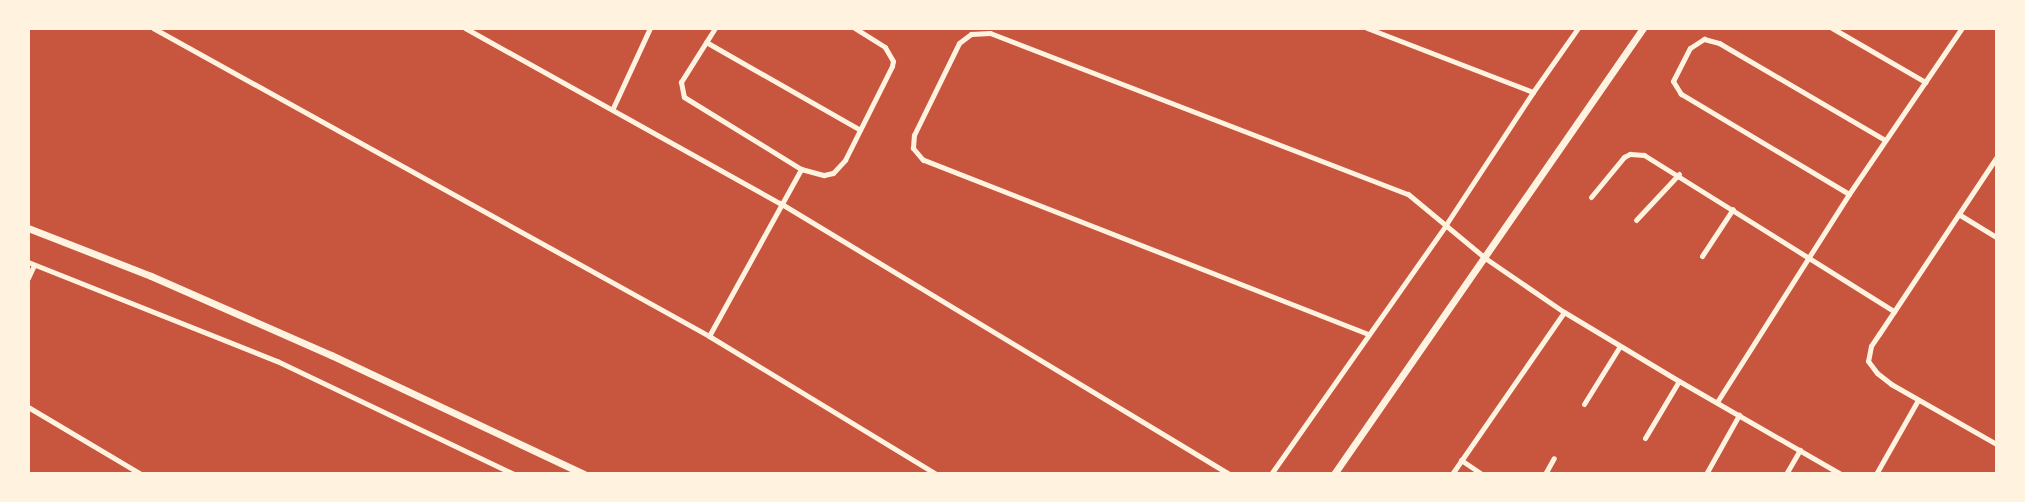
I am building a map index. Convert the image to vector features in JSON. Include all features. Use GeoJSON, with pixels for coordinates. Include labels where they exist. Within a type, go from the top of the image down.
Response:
{"type":"FeatureCollection","features":[{"type":"Feature","properties":{"kind":"street"},"geometry":{"type":"LineString","coordinates":[[153,28],[709,336],[936,474]]}},
{"type":"Feature","properties":{"kind":"street"},"geometry":{"type":"LineString","coordinates":[[167,36],[171,28]]}},
{"type":"Feature","properties":{"kind":"street"},"geometry":{"type":"LineString","coordinates":[[465,28],[613,108],[780,203],[1229,474]]}},
{"type":"Feature","properties":{"kind":"street"},"geometry":{"type":"LineString","coordinates":[[613,108],[650,28]]}},
{"type":"Feature","properties":{"kind":"street"},"geometry":{"type":"LineString","coordinates":[[715,28],[681,82],[684,97],[801,169],[814,174],[833,173],[845,160],[893,61],[885,47],[855,28]]}},
{"type":"Feature","properties":{"kind":"street"},"geometry":{"type":"LineString","coordinates":[[1367,28],[1533,92]]}},
{"type":"Feature","properties":{"kind":"street"},"geometry":{"type":"LineString","coordinates":[[1271,474],[1445,226],[1578,28]]}},
{"type":"Feature","properties":{"kind":"street"},"geometry":{"type":"LineString","coordinates":[[1334,474],[1643,28]]}},
{"type":"Feature","properties":{"kind":"street"},"geometry":{"type":"LineString","coordinates":[[1832,28],[1925,81]]}},
{"type":"Feature","properties":{"kind":"street"},"geometry":{"type":"LineString","coordinates":[[1717,402],[1849,194],[1961,29]]}},
{"type":"Feature","properties":{"kind":"street"},"geometry":{"type":"LineString","coordinates":[[1368,334],[923,160],[913,148],[914,135],[954,51],[964,38],[980,32],[990,33],[1388,185],[1421,203],[1445,226],[1485,258],[1564,312],[1841,474]]}},
{"type":"Feature","properties":{"kind":"street"},"geometry":{"type":"LineString","coordinates":[[1849,194],[1681,94],[1673,81],[1690,48],[1704,39],[1719,43],[1885,140]]}},
{"type":"Feature","properties":{"kind":"street"},"geometry":{"type":"LineString","coordinates":[[706,42],[860,130]]}},
{"type":"Feature","properties":{"kind":"street"},"geometry":{"type":"LineString","coordinates":[[1591,197],[1612,168],[1630,154],[1644,155],[1678,174],[1894,311]]}},
{"type":"Feature","properties":{"kind":"street"},"geometry":{"type":"LineString","coordinates":[[1996,158],[1871,346],[1868,361],[1876,374],[1996,444]]}},
{"type":"Feature","properties":{"kind":"street"},"geometry":{"type":"LineString","coordinates":[[709,336],[780,203],[801,169]]}},
{"type":"Feature","properties":{"kind":"street"},"geometry":{"type":"LineString","coordinates":[[1636,220],[1678,174]]}},
{"type":"Feature","properties":{"kind":"street"},"geometry":{"type":"LineString","coordinates":[[1702,256],[1732,209]]}},
{"type":"Feature","properties":{"kind":"street"},"geometry":{"type":"LineString","coordinates":[[1960,215],[1996,237]]}},
{"type":"Feature","properties":{"kind":"street"},"geometry":{"type":"LineString","coordinates":[[28,228],[150,276],[331,355],[584,474]]}},
{"type":"Feature","properties":{"kind":"street"},"geometry":{"type":"LineString","coordinates":[[28,278],[31,263],[277,361],[514,474]]}},
{"type":"Feature","properties":{"kind":"street"},"geometry":{"type":"LineString","coordinates":[[1452,474],[1564,312]]}},
{"type":"Feature","properties":{"kind":"street"},"geometry":{"type":"LineString","coordinates":[[1584,404],[1620,346]]}},
{"type":"Feature","properties":{"kind":"street"},"geometry":{"type":"LineString","coordinates":[[1645,438],[1679,381]]}},
{"type":"Feature","properties":{"kind":"street"},"geometry":{"type":"LineString","coordinates":[[1876,474],[1918,400]]}},
{"type":"Feature","properties":{"kind":"street"},"geometry":{"type":"LineString","coordinates":[[28,407],[141,474]]}},
{"type":"Feature","properties":{"kind":"street"},"geometry":{"type":"LineString","coordinates":[[1706,474],[1739,415]]}},
{"type":"Feature","properties":{"kind":"street"},"geometry":{"type":"LineString","coordinates":[[1786,474],[1800,450]]}},
{"type":"Feature","properties":{"kind":"street"},"geometry":{"type":"LineString","coordinates":[[1545,474],[1554,458]]}},
{"type":"Feature","properties":{"kind":"street"},"geometry":{"type":"LineString","coordinates":[[1461,460],[1482,474]]}}]}
